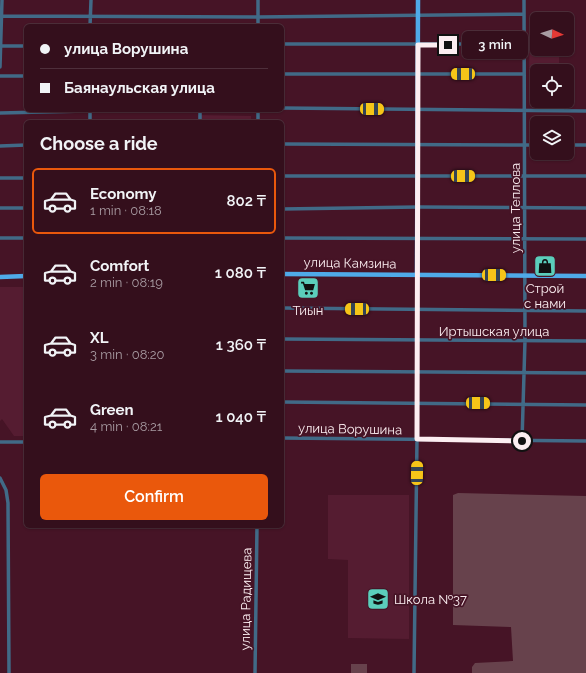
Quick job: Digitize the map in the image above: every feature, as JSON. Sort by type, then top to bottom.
[{"type":"main road","points":[[417,275],[418,0]]},
{"type":"main road","name":"улица Камзина","points":[[284,274],[586,276]]},
{"type":"main road","points":[[0,276],[24,276]]},
{"type":"street","points":[[0,67],[2,46],[2,0]]},
{"type":"street","points":[[90,24],[91,0]]},
{"type":"street","points":[[258,0],[258,24]]},
{"type":"street","name":"улица Теплова","points":[[522,441],[525,340],[524,0]]},
{"type":"street","points":[[2,16],[91,15],[258,17],[524,14]]},
{"type":"street","points":[[284,44],[524,44]]},
{"type":"street","points":[[2,46],[24,46]]},
{"type":"street","points":[[284,74],[524,74]]},
{"type":"street","points":[[0,76],[24,76]]},
{"type":"street","points":[[284,108],[586,111]]},
{"type":"street","points":[[0,113],[45,112]]},
{"type":"street","points":[[284,144],[530,145]]},
{"type":"street","points":[[0,146],[24,145]]},
{"type":"street","points":[[574,145],[586,145]]},
{"type":"street","points":[[284,176],[586,176]]},
{"type":"street","points":[[0,178],[24,178]]},
{"type":"street","points":[[284,209],[418,207],[586,208]]},
{"type":"street","points":[[0,208],[24,208]]},
{"type":"street","points":[[0,238],[24,238]]},
{"type":"street","points":[[284,238],[586,239]]},
{"type":"street","points":[[414,673],[417,439],[417,275]]},
{"type":"street","points":[[284,308],[586,311]]},
{"type":"street","name":"Иртышская улица","points":[[284,339],[586,341]]},
{"type":"street","points":[[284,371],[586,373]]},
{"type":"street","points":[[284,402],[586,405]]},
{"type":"street","name":"улица Ворушина","points":[[284,438],[586,441]]},
{"type":"street","points":[[0,442],[24,442]]},
{"type":"street","points":[[0,478],[6,490],[8,503],[9,673]]},
{"type":"street","name":"улица Радищева","points":[[255,673],[256,528]]},
{"type":"shaded area","points":[[530,28],[530,56],[559,56],[559,64],[530,64],[529,68]]},
{"type":"shaded area","points":[[198,115],[251,116],[251,120],[198,120]]},
{"type":"shaded area","points":[[0,287],[24,287],[24,436],[14,436],[2,419],[0,421]]},
{"type":"shaded area","points":[[458,493],[586,496],[586,673],[472,673],[472,667],[475,663],[513,661],[511,627],[453,625],[453,495]]},
{"type":"shaded area","name":"Школа №37","points":[[328,495],[409,495],[409,639],[348,638],[348,560],[328,559]]},
{"type":"shaded area","points":[[351,664],[367,664],[367,673],[351,673]]},
{"type":"place","name":"Строй с нами","points":[[545,266]]},
{"type":"place","name":"Тиын","points":[[308,288]]},
{"type":"place","name":"Школа №37","points":[[378,599]]},
{"type":"route","points":[[448,45],[418,45],[417,439],[522,441]]}]
